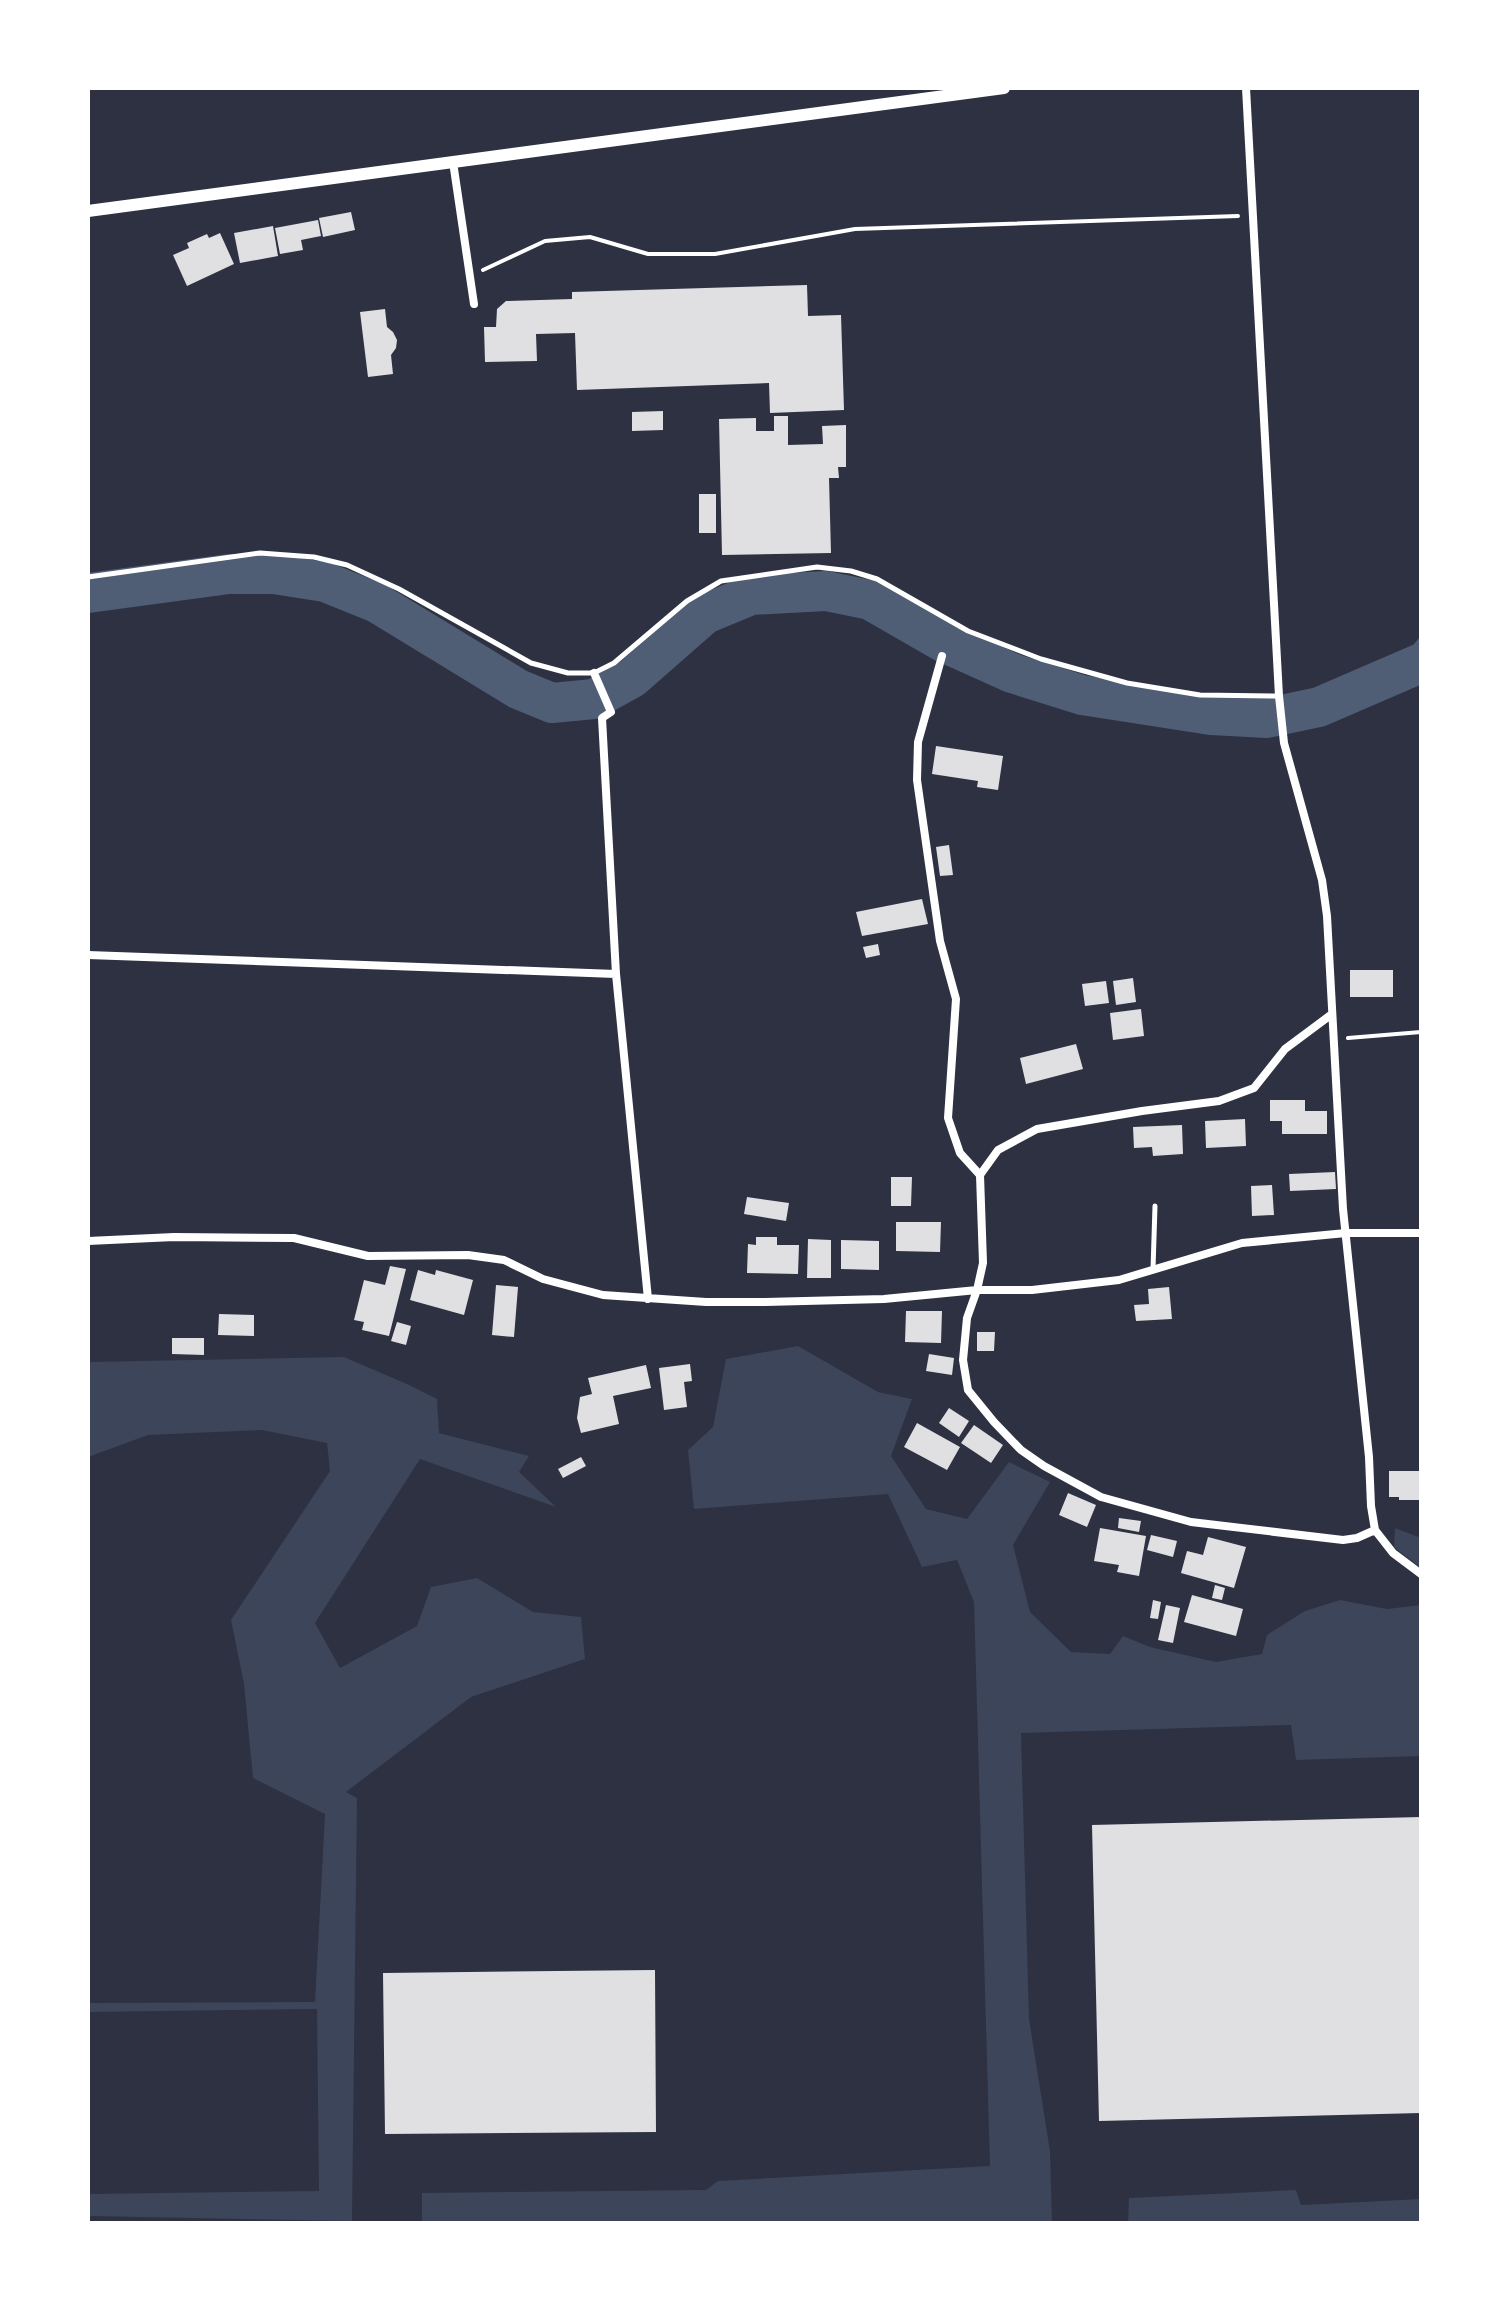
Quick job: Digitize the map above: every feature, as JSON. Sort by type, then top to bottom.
[{"type":"street","points":[[88,211],[1004,88]]},
{"type":"street","points":[[1246,88],[1279,696],[1284,743],[1322,880],[1327,916],[1343,1209],[1369,1457],[1371,1506],[1375,1530],[1393,1553],[1421,1574]]},
{"type":"street","points":[[453,162],[474,304]]},
{"type":"street","points":[[942,656],[918,742],[917,780],[940,941],[956,999],[948,1118],[960,1153],[980,1175]]},
{"type":"street","points":[[595,676],[611,712],[602,718],[616,974],[648,1299]]},
{"type":"street","points":[[88,955],[616,974]]},
{"type":"street","points":[[1332,1014],[1285,1049],[1254,1088],[1219,1101],[1037,1129],[998,1150],[980,1175],[983,1263],[967,1318],[963,1360],[968,1390],[1021,1450],[1101,1497],[1191,1522],[1343,1540],[1375,1530]]},
{"type":"street","points":[[88,1241],[174,1237],[294,1238],[368,1256],[468,1255],[504,1260],[543,1279],[603,1295],[706,1302],[765,1302],[884,1299],[977,1290],[1046,1288],[1119,1280],[1242,1243],[1346,1233],[1421,1233]]},
{"type":"lane","points":[[88,577],[260,553],[314,557],[347,565],[399,589],[531,663],[568,673],[595,676],[687,601],[721,581],[817,567],[851,571],[877,579],[968,631],[1041,659],[1112,679],[1200,695],[1279,696]]},
{"type":"lane","points":[[1153,1270],[1155,1206]]},
{"type":"path","points":[[470,276],[545,241],[560,239],[590,237],[648,254],[715,254],[855,229],[1253,216]]},
{"type":"path","points":[[1333,1039],[1421,1032]]},
{"type":"shaded area","points":[[798,1346],[878,1392],[912,1399],[891,1456],[926,1509],[967,1519],[1009,1462],[1050,1482],[1013,1545],[1030,1612],[1071,1652],[1110,1654],[1123,1636],[1150,1647],[1216,1662],[1262,1654],[1267,1635],[1305,1611],[1340,1600],[1387,1609],[1421,1605],[1421,1756],[1296,1760],[1291,1725],[1021,1733],[1029,2019],[1050,2151],[1052,2223],[422,2221],[422,2193],[706,2190],[718,2181],[990,2166],[974,1602],[957,1560],[922,1567],[888,1494],[694,1509],[688,1450],[713,1427],[726,1359]]},
{"type":"shaded area","points":[[344,1357],[437,1399],[439,1433],[529,1456],[519,1472],[556,1507],[420,1459],[315,1623],[340,1668],[417,1626],[431,1587],[477,1578],[533,1612],[581,1617],[585,1659],[471,1697],[346,1792],[357,1798],[352,2221],[88,2216],[88,2194],[319,2191],[317,2009],[88,2012],[88,2003],[315,2002],[325,1814],[253,1778],[244,1684],[231,1620],[330,1471],[327,1443],[262,1430],[148,1435],[88,1457],[88,1362]]},
{"type":"shaded area","points":[[1395,1528],[1421,1538],[1421,1568],[1394,1547]]},
{"type":"shaded area","points":[[1296,2190],[1301,2205],[1421,2199],[1421,2223],[1128,2223],[1129,2198]]},
{"type":"building","points":[[351,212],[355,230],[323,237],[319,218]]},
{"type":"building","points":[[318,220],[321,236],[301,240],[303,250],[280,254],[275,228]]},
{"type":"building","points":[[273,226],[278,256],[240,263],[234,233]]},
{"type":"building","points":[[220,233],[234,264],[187,286],[173,255],[189,248],[187,243],[207,234],[209,238]]},
{"type":"building","points":[[807,285],[808,316],[841,315],[844,410],[770,413],[769,383],[577,390],[575,333],[536,334],[537,361],[485,362],[484,327],[496,327],[497,309],[506,301],[572,299],[572,292]]},
{"type":"building","points":[[385,309],[387,327],[397,340],[391,355],[393,374],[368,377],[360,312]]},
{"type":"building","points":[[663,411],[663,430],[632,431],[632,412]]},
{"type":"building","points":[[774,416],[788,416],[788,445],[823,444],[822,426],[846,425],[846,467],[838,467],[839,478],[829,478],[831,553],[722,555],[719,419],[756,418],[756,431],[774,431]]},
{"type":"building","points":[[699,494],[716,494],[716,533],[699,533]]},
{"type":"building","points":[[936,746],[1003,756],[998,790],[977,787],[978,781],[932,774]]},
{"type":"building","points":[[949,845],[953,875],[940,876],[936,847]]},
{"type":"building","points":[[922,899],[928,924],[862,936],[856,912]]},
{"type":"building","points":[[878,944],[880,955],[866,958],[863,947]]},
{"type":"building","points":[[1350,970],[1393,970],[1393,997],[1350,997]]},
{"type":"building","points":[[1133,978],[1136,1002],[1116,1005],[1113,981]]},
{"type":"building","points":[[1106,981],[1109,1003],[1085,1006],[1082,984]]},
{"type":"building","points":[[1141,1009],[1144,1036],[1113,1040],[1110,1013]]},
{"type":"building","points":[[1076,1044],[1083,1069],[1026,1084],[1020,1058]]},
{"type":"building","points":[[1270,1100],[1305,1100],[1305,1111],[1327,1111],[1327,1134],[1282,1134],[1282,1121],[1270,1121]]},
{"type":"building","points":[[1245,1119],[1246,1146],[1206,1148],[1205,1121]]},
{"type":"building","points":[[1182,1125],[1183,1154],[1153,1156],[1152,1147],[1134,1148],[1133,1127]]},
{"type":"building","points":[[1335,1172],[1336,1189],[1290,1191],[1289,1174]]},
{"type":"building","points":[[891,1177],[912,1177],[911,1206],[891,1206]]},
{"type":"building","points":[[1272,1185],[1274,1215],[1252,1216],[1251,1186]]},
{"type":"building","points":[[747,1197],[789,1203],[786,1221],[744,1214]]},
{"type":"building","points":[[896,1222],[941,1222],[940,1252],[896,1251]]},
{"type":"building","points":[[756,1237],[777,1237],[777,1245],[799,1245],[798,1274],[747,1273],[748,1244],[756,1245]]},
{"type":"building","points":[[808,1239],[831,1240],[831,1278],[807,1278]]},
{"type":"building","points":[[841,1240],[879,1241],[879,1270],[841,1269]]},
{"type":"building","points":[[390,1266],[406,1269],[389,1336],[362,1330],[364,1322],[354,1320],[364,1280],[385,1285]]},
{"type":"building","points":[[418,1270],[435,1275],[436,1270],[473,1280],[464,1315],[410,1300]]},
{"type":"building","points":[[496,1285],[518,1287],[514,1337],[492,1335]]},
{"type":"building","points":[[1169,1287],[1172,1319],[1136,1321],[1134,1305],[1149,1304],[1148,1289]]},
{"type":"building","points":[[906,1311],[942,1311],[941,1343],[905,1342]]},
{"type":"building","points":[[219,1314],[254,1315],[254,1336],[218,1335]]},
{"type":"building","points":[[397,1322],[411,1326],[406,1345],[391,1341]]},
{"type":"building","points":[[977,1332],[995,1332],[994,1351],[977,1351]]},
{"type":"building","points":[[172,1338],[204,1338],[204,1355],[172,1354]]},
{"type":"building","points":[[929,1354],[954,1358],[952,1375],[926,1371]]},
{"type":"building","points":[[690,1364],[692,1381],[684,1382],[687,1407],[664,1410],[659,1368]]},
{"type":"building","points":[[646,1365],[651,1388],[613,1396],[619,1424],[581,1433],[577,1418],[580,1397],[592,1394],[588,1378]]},
{"type":"building","points":[[949,1408],[969,1421],[959,1437],[939,1423]]},
{"type":"building","points":[[917,1423],[960,1447],[947,1470],[904,1447]]},
{"type":"building","points":[[974,1425],[1003,1445],[991,1463],[961,1443]]},
{"type":"building","points":[[581,1457],[586,1466],[563,1478],[558,1469]]},
{"type":"building","points":[[1389,1471],[1421,1471],[1421,1500],[1389,1497]]},
{"type":"building","points":[[1068,1493],[1096,1505],[1087,1527],[1059,1515]]},
{"type":"building","points":[[1119,1518],[1141,1521],[1139,1532],[1118,1528]]},
{"type":"building","points":[[1100,1528],[1146,1536],[1139,1576],[1117,1572],[1119,1565],[1094,1561]]},
{"type":"building","points":[[1151,1535],[1177,1541],[1173,1557],[1147,1550]]},
{"type":"building","points":[[1208,1537],[1246,1547],[1234,1588],[1181,1573],[1187,1551],[1203,1555]]},
{"type":"building","points":[[1215,1585],[1225,1588],[1222,1600],[1212,1598]]},
{"type":"building","points":[[1192,1595],[1243,1609],[1236,1636],[1184,1622]]},
{"type":"building","points":[[1153,1600],[1161,1602],[1158,1619],[1150,1618]]},
{"type":"building","points":[[1166,1605],[1180,1608],[1173,1643],[1158,1640]]},
{"type":"building","points":[[1421,1817],[1421,2113],[1099,2121],[1092,1825]]},
{"type":"building","points":[[655,1970],[656,2132],[385,2134],[383,1973]]},
{"type":"waterway","points":[[88,593],[229,574],[274,574],[325,582],[377,603],[518,689],[552,703],[594,699],[632,678],[705,614],[751,595],[826,591],[870,600],[943,642],[1012,673],[1082,695],[1211,715],[1267,718],[1319,707],[1421,663]]},
{"type":"waterway","points":[[1414,666],[1414,650],[1421,641]]}]
